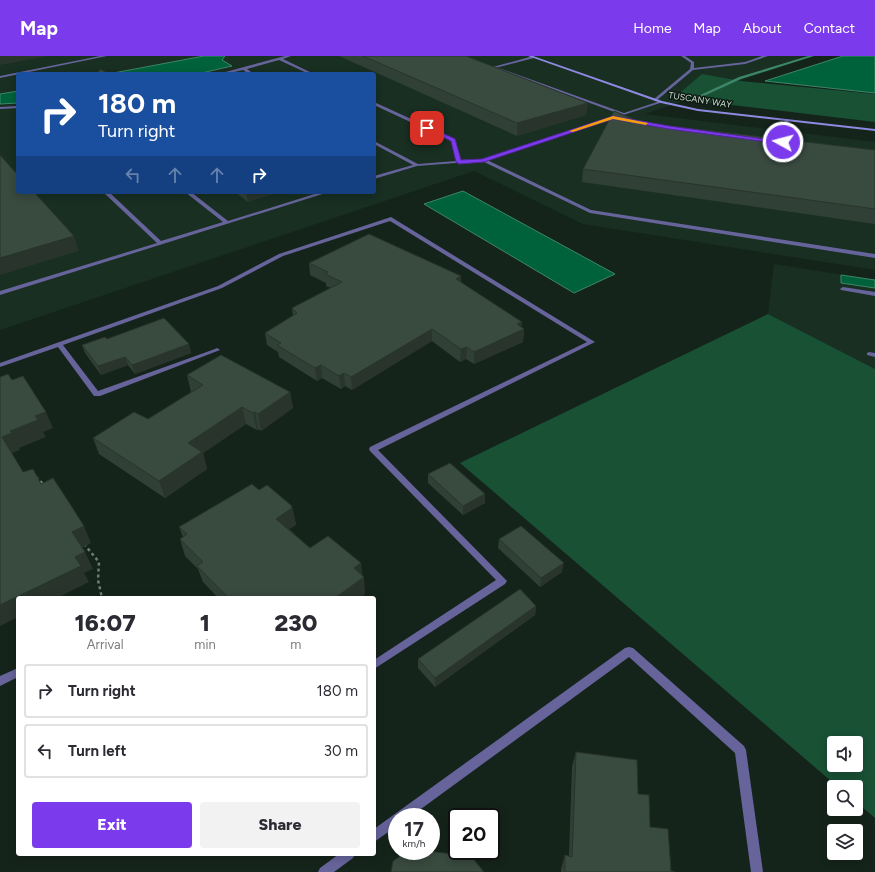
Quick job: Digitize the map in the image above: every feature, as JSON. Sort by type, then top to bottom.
[{"type":"street","points":[[25,72],[105,56]]},
{"type":"street","points":[[230,72],[289,56]]},
{"type":"street","points":[[683,56],[693,63],[692,69]]},
{"type":"street","points":[[655,100],[692,69],[745,63],[766,56]]},
{"type":"street","points":[[494,67],[532,57]]},
{"type":"street","name":"TUSCANY WAY","points":[[532,57],[661,102],[698,110],[875,130]]},
{"type":"street","points":[[280,59],[308,72]]},
{"type":"street","points":[[486,64],[624,114]]},
{"type":"street","points":[[244,69],[249,72]]},
{"type":"street","points":[[0,77],[16,74]]},
{"type":"street","points":[[376,177],[417,165],[482,160],[661,102]]},
{"type":"street","points":[[376,104],[453,140],[459,162]]},
{"type":"street","points":[[0,108],[16,107]]},
{"type":"street","points":[[613,118],[627,120]]},
{"type":"street","points":[[783,142],[787,120]]},
{"type":"street","points":[[776,141],[791,143]]},
{"type":"street","points":[[376,143],[417,165]]},
{"type":"street","points":[[482,160],[590,211],[875,256]]},
{"type":"street","points":[[108,194],[159,242]]},
{"type":"street","points":[[191,194],[226,222]]},
{"type":"street","points":[[0,293],[159,242],[319,194]]},
{"type":"street","points":[[0,365],[220,287],[281,255],[391,219],[592,342],[373,449],[502,581],[376,664]]},
{"type":"street","points":[[843,289],[875,294]]},
{"type":"street","points":[[60,345],[97,394],[218,350]]},
{"type":"street","points":[[412,808],[629,651],[740,750],[757,872]]},
{"type":"street","points":[[0,681],[16,673]]},
{"type":"street","points":[[376,835],[388,826]]},
{"type":"street","points":[[324,872],[345,856]]},
{"type":"path","points":[[31,477],[37,478],[48,489]]},
{"type":"path","points":[[80,538],[99,562],[98,580],[102,596]]},
{"type":"shaded area","points":[[0,56],[811,56],[645,114],[875,142],[875,270],[583,224],[474,171],[0,330]]},
{"type":"shaded area","points":[[204,56],[225,56],[222,60],[232,66],[206,72],[119,72]]},
{"type":"shaded area","points":[[843,56],[875,56],[875,93],[765,81]]},
{"type":"shaded area","points":[[702,74],[741,81],[875,94],[875,122],[675,97]]},
{"type":"shaded area","points":[[16,91],[16,103],[0,104],[0,94]]},
{"type":"shaded area","points":[[463,191],[615,274],[574,293],[424,204]]},
{"type":"shaded area","points":[[774,264],[875,280],[875,369],[768,314]]},
{"type":"shaded area","points":[[841,275],[875,280],[875,288],[841,283]]},
{"type":"shaded area","points":[[768,314],[875,369],[875,818],[863,808],[863,780],[830,780],[460,463]]},
{"type":"building","points":[[363,56],[466,56],[588,103],[517,123]]},
{"type":"building","points":[[100,69],[106,72],[98,72]]},
{"type":"building","points":[[614,111],[636,120],[636,122],[875,150],[875,209],[583,169]]},
{"type":"building","points":[[0,155],[16,173],[16,194],[36,194],[74,236],[0,258]]},
{"type":"building","points":[[369,234],[461,276],[456,279],[522,322],[517,324],[524,329],[474,352],[467,347],[461,349],[432,329],[351,377],[344,373],[339,376],[321,365],[315,368],[277,345],[281,343],[265,333],[297,313],[292,308],[342,282],[325,274],[328,272],[309,263]]},
{"type":"building","points":[[164,318],[189,344],[132,365],[125,357],[98,366],[82,345],[105,337],[107,339]]},
{"type":"building","points":[[221,355],[290,392],[258,414],[242,407],[188,443],[202,452],[159,481],[93,438],[134,412],[148,419],[203,385],[187,375]]},
{"type":"building","points":[[8,374],[12,380],[23,376],[46,412],[35,416],[38,420],[10,431],[12,433],[2,437],[23,472],[33,469],[41,484],[53,478],[84,526],[72,532],[85,552],[75,557],[81,566],[0,605],[0,377]]},
{"type":"building","points":[[450,463],[485,494],[463,506],[428,474]]},
{"type":"building","points":[[252,484],[259,490],[267,485],[292,506],[292,508],[276,519],[310,548],[328,536],[361,563],[354,568],[364,577],[338,596],[227,596],[197,566],[203,562],[180,539],[187,534],[179,527]]},
{"type":"building","points":[[521,526],[564,563],[541,578],[499,539]]},
{"type":"building","points":[[520,589],[536,606],[435,678],[418,659]]},
{"type":"building","points":[[576,752],[637,760],[638,794],[649,795],[650,827],[668,829],[671,871],[675,872],[565,872],[565,855],[572,857]]},
{"type":"building","points":[[440,852],[448,853],[448,860],[474,860],[484,872],[391,872],[393,861],[440,860]]},
{"type":"waterway","points":[[696,98],[740,78],[812,56]]},
{"type":"slow traffic","points":[[571,131],[613,118],[646,123]]},
{"type":"route","points":[[427,128],[453,140],[459,162],[482,160],[613,118],[669,128],[783,142]]}]
